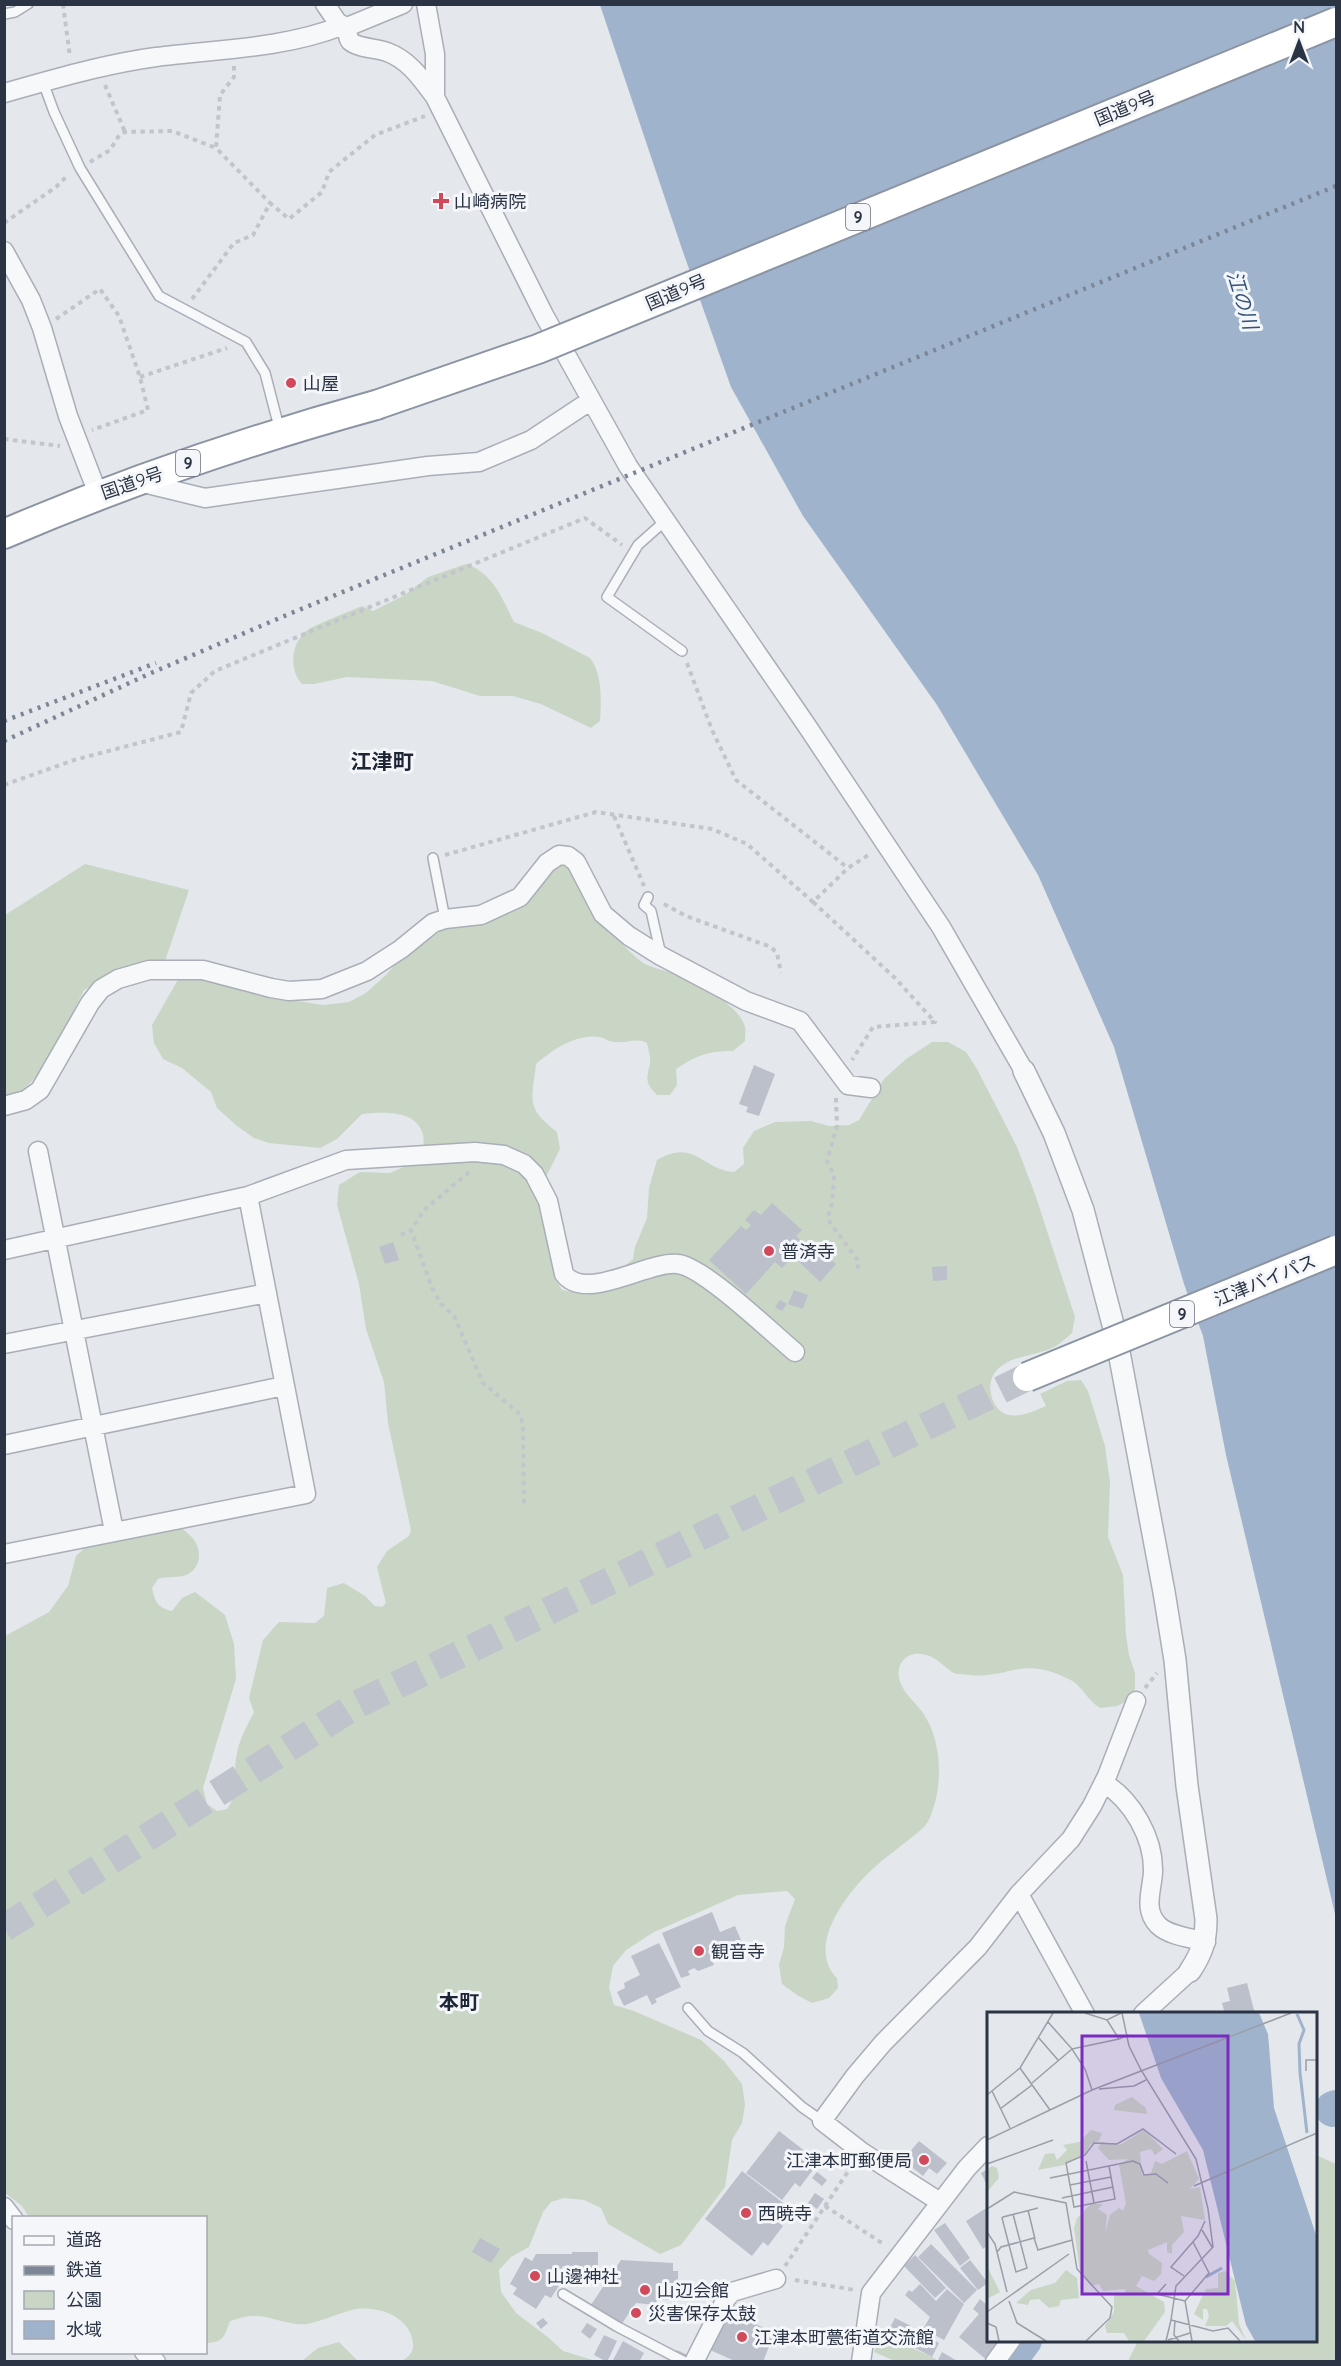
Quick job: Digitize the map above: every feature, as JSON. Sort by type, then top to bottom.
[{"type":"highway","name":"国道9号","points":[[4,534],[98,494],[280,432],[376,405],[538,349],[1336,22]]},
{"type":"highway","name":"江津バイパス","points":[[1027,1377],[1336,1249]]},
{"type":"street","points":[[325,4],[344,26],[352,43],[386,51],[407,63],[416,71],[438,103],[544,315],[628,466],[941,927],[1024,1071],[1054,1133],[1125,1333],[1175,1660],[1188,1786],[1206,1919],[1206,1942],[1200,1956],[1190,1971],[1144,2012]]},
{"type":"street","points":[[4,93],[98,68],[157,57],[234,51],[316,33],[344,26],[403,4]]},
{"type":"street","points":[[426,4],[435,54],[438,103]]},
{"type":"street","points":[[4,251],[31,300],[42,328],[68,416],[98,494]]},
{"type":"street","points":[[136,481],[205,498],[429,466],[479,462],[531,440],[590,401]]},
{"type":"street","points":[[4,1106],[26,1100],[40,1090],[90,1003],[101,989],[118,979],[149,970],[203,970],[289,991],[322,989],[367,971],[433,923],[445,919],[481,915],[513,900],[529,888],[547,863],[555,856],[563,855],[576,862],[603,914],[629,936],[661,956],[746,1000],[800,1021],[845,1080],[871,1088]]},
{"type":"street","points":[[38,1151],[114,1531]]},
{"type":"street","points":[[4,1250],[248,1196],[346,1160],[475,1152],[504,1155],[518,1161],[534,1174],[545,1192],[564,1274],[570,1281],[603,1282],[669,1264],[681,1265],[702,1274],[795,1352]]},
{"type":"street","points":[[4,1554],[306,1494],[248,1196]]},
{"type":"street","points":[[1125,1333],[1336,1249]]},
{"type":"street","points":[[4,1344],[267,1293]]},
{"type":"street","points":[[4,1445],[284,1386]]},
{"type":"street","points":[[940,2202],[862,2152],[822,2121],[882,2043],[978,1947],[1019,1893],[1071,1839],[1104,1783],[1136,1701]]},
{"type":"street","points":[[1104,1783],[1117,1791],[1144,1832],[1152,1863],[1149,1900],[1153,1917],[1160,1926],[1168,1931],[1206,1942]]},
{"type":"street","points":[[1019,1893],[1084,2012]]},
{"type":"street","points":[[861,2361],[871,2293],[967,2168],[987,2147]]},
{"type":"street","points":[[694,2361],[732,2292],[776,2279]]},
{"type":"street","points":[[995,2361],[1009,2342]]},
{"type":"lane","points":[[4,14],[15,12],[28,4]]},
{"type":"lane","points":[[43,82],[80,168],[159,296],[246,342],[265,374],[280,432]]},
{"type":"lane","points":[[665,521],[638,545],[607,597],[682,651]]},
{"type":"lane","points":[[433,858],[445,919]]},
{"type":"lane","points":[[648,897],[644,905],[651,911],[661,956]]},
{"type":"lane","points":[[688,2008],[708,2031],[743,2053],[802,2107],[822,2121]]},
{"type":"lane","points":[[563,2294],[618,2327],[685,2361]]},
{"type":"path","points":[[63,4],[73,73]]},
{"type":"path","points":[[216,148],[220,94],[234,77],[234,51]]},
{"type":"path","points":[[98,68],[125,132]]},
{"type":"path","points":[[4,224],[56,187],[62,179],[110,150],[120,134],[172,131],[216,148],[289,219],[322,192],[329,172],[375,135],[438,103]]},
{"type":"path","points":[[184,309],[234,243],[254,235],[270,203]]},
{"type":"path","points":[[4,439],[79,441],[148,410],[140,378],[118,316],[100,289],[42,328]]},
{"type":"path","points":[[140,378],[246,342]]},
{"type":"path","points":[[4,785],[74,760],[181,732],[191,693],[215,670],[585,518],[633,553]]},
{"type":"path","points":[[682,651],[712,730],[736,780],[848,868]]},
{"type":"path","points":[[433,858],[596,812],[712,829],[747,844],[895,978],[935,1022],[873,1027],[835,1099],[837,1126],[827,1161],[834,1175],[829,1221],[859,1262],[857,1272]]},
{"type":"path","points":[[614,815],[648,897],[686,916],[771,947],[777,953],[781,973]]},
{"type":"path","points":[[813,902],[848,868],[886,844]]},
{"type":"path","points":[[400,1236],[411,1230],[423,1210],[482,1161],[485,1154]]},
{"type":"path","points":[[411,1230],[432,1288],[441,1304],[454,1316],[483,1383],[520,1414],[523,1425],[524,1506]]},
{"type":"path","points":[[862,2152],[776,2279],[833,2285],[871,2293]]},
{"type":"path","points":[[825,2206],[899,2254]]},
{"type":"green space","points":[[466,564],[483,573],[496,587],[514,622],[542,633],[590,658],[599,680],[600,721],[591,728],[541,704],[513,696],[480,696],[432,681],[347,677],[314,684],[302,684],[295,672],[294,650],[300,637],[309,629],[362,606],[373,611],[405,595],[428,577]]},
{"type":"green space","points":[[565,858],[616,937],[638,959],[654,968],[691,981],[714,994],[734,1010],[745,1027],[745,1041],[733,1051],[703,1055],[676,1069],[677,1085],[670,1095],[657,1095],[648,1083],[650,1058],[647,1043],[643,1041],[618,1042],[600,1037],[583,1037],[566,1043],[536,1064],[533,1103],[540,1116],[557,1132],[560,1149],[539,1191],[541,1215],[552,1255],[555,1279],[562,1290],[588,1295],[633,1259],[635,1247],[647,1218],[649,1188],[657,1160],[681,1152],[698,1157],[723,1170],[734,1172],[744,1164],[743,1148],[754,1131],[775,1122],[811,1121],[829,1126],[849,1125],[859,1120],[884,1079],[906,1059],[932,1042],[948,1042],[966,1052],[1017,1147],[1035,1194],[1075,1317],[1072,1333],[1058,1344],[1047,1350],[1009,1361],[997,1370],[991,1382],[991,1396],[1003,1412],[1018,1415],[1046,1406],[1040,1394],[1067,1381],[1081,1380],[1088,1391],[1105,1446],[1110,1483],[1108,1537],[1123,1575],[1126,1635],[1135,1673],[1135,1689],[1129,1700],[1117,1706],[1100,1708],[1074,1682],[1048,1671],[1025,1668],[994,1674],[958,1674],[930,1656],[915,1654],[909,1656],[900,1667],[899,1678],[906,1692],[923,1713],[934,1735],[939,1760],[936,1798],[931,1816],[925,1826],[866,1876],[834,1918],[828,1934],[826,1950],[828,1965],[837,1978],[838,1988],[829,1998],[812,2003],[782,1984],[779,1965],[784,1947],[785,1926],[795,1899],[787,1891],[738,1895],[654,1932],[626,1950],[613,1966],[609,1988],[614,2005],[634,2011],[701,2040],[724,2061],[742,2084],[745,2105],[742,2123],[732,2140],[725,2187],[681,2245],[660,2254],[608,2224],[601,2208],[584,2200],[564,2198],[551,2202],[543,2212],[529,2247],[511,2257],[499,2270],[501,2292],[516,2313],[563,2351],[596,2361],[402,2361],[413,2349],[411,2334],[400,2320],[375,2309],[350,2310],[307,2324],[259,2316],[244,2317],[230,2321],[225,2335],[220,2340],[207,2343],[207,2216],[28,2216],[22,2206],[5,2193],[5,1636],[49,1612],[68,1586],[76,1556],[90,1543],[151,1529],[183,1529],[194,1539],[198,1548],[199,1557],[194,1570],[186,1575],[158,1579],[152,1588],[158,1604],[172,1611],[182,1598],[195,1592],[225,1615],[234,1644],[236,1679],[203,1788],[207,1804],[217,1811],[227,1809],[235,1789],[238,1748],[254,1712],[249,1698],[263,1640],[279,1622],[315,1623],[324,1616],[327,1588],[344,1583],[365,1596],[375,1606],[382,1607],[386,1603],[377,1567],[387,1551],[409,1536],[411,1530],[388,1423],[384,1382],[366,1329],[359,1284],[337,1205],[339,1185],[360,1172],[390,1173],[421,1159],[423,1135],[414,1120],[406,1116],[379,1113],[362,1114],[337,1139],[320,1148],[269,1143],[254,1138],[217,1108],[211,1092],[182,1068],[163,1059],[154,1043],[152,1025],[179,978],[207,980],[247,993],[323,1005],[349,1002],[366,993],[387,974],[408,949],[424,944],[450,923],[478,924]]},
{"type":"green space","points":[[85,864],[189,890],[164,964],[116,973],[84,990],[46,1067],[21,1092],[5,1095],[5,915]]},
{"type":"green space","points":[[1317,2155],[1336,2164],[1336,2361],[1128,2361],[1138,2342],[1317,2342]]},
{"type":"green space","points":[[882,2334],[936,2359],[935,2361],[895,2361],[874,2352]]},
{"type":"green space","points":[[339,2342],[358,2361],[302,2361],[318,2348]]},
{"type":"water","name":"江の川","points":[[600,5],[1336,5],[1336,1918],[1226,1455],[1203,1336],[1184,1284],[1114,1047],[1038,875],[937,705],[803,516],[731,387]]},
{"type":"building","points":[[754,1065],[775,1074],[759,1116],[746,1112],[748,1107],[739,1104]]},
{"type":"building","name":"普済寺","points":[[772,1203],[802,1230],[796,1236],[806,1245],[810,1241],[836,1264],[820,1282],[793,1256],[782,1268],[775,1262],[746,1294],[709,1260],[741,1226],[746,1230],[751,1225],[745,1220],[754,1210],[761,1215]]},
{"type":"building","points":[[393,1242],[399,1260],[385,1264],[379,1247]]},
{"type":"building","points":[[947,1266],[947,1280],[933,1281],[932,1267]]},
{"type":"building","points":[[794,1290],[808,1295],[803,1309],[788,1304]]},
{"type":"building","points":[[780,1300],[787,1304],[782,1311],[775,1307]]},
{"type":"building","name":"観音寺","points":[[712,1912],[720,1932],[735,1926],[743,1945],[711,1958],[714,1965],[698,1971],[694,1968],[688,1971],[690,1975],[681,1978],[662,1933]]},
{"type":"building","points":[[659,1943],[681,1987],[655,1999],[657,2002],[652,2005],[647,1995],[624,2006],[617,1992],[625,1988],[624,1983],[640,1975],[631,1956]]},
{"type":"building","points":[[1247,1983],[1254,2012],[1224,2012],[1222,2003],[1230,2001],[1227,1988]]},
{"type":"building","points":[[779,2131],[819,2162],[800,2187],[795,2183],[782,2200],[746,2173]]},
{"type":"building","points":[[919,2141],[947,2163],[937,2174],[929,2168],[923,2176],[903,2160]]},
{"type":"building","points":[[987,2170],[987,2185],[981,2173]]},
{"type":"building","name":"西暁寺","points":[[742,2171],[787,2206],[776,2220],[783,2226],[768,2246],[763,2242],[752,2256],[705,2219]]},
{"type":"building","points":[[817,2172],[827,2180],[822,2186],[812,2178]]},
{"type":"building","points":[[815,2193],[824,2199],[817,2209],[808,2203]]},
{"type":"building","points":[[987,2208],[987,2246],[983,2249],[966,2221]]},
{"type":"building","points":[[945,2223],[970,2258],[960,2266],[934,2230]]},
{"type":"building","points":[[480,2238],[500,2249],[491,2263],[472,2252]]},
{"type":"building","points":[[931,2244],[977,2290],[964,2303],[918,2257]]},
{"type":"building","name":"山邊神社","points":[[572,2252],[598,2252],[598,2266],[593,2266],[594,2272],[575,2272],[575,2266],[563,2266],[554,2281],[560,2284],[551,2298],[545,2295],[536,2309],[513,2294],[517,2288],[510,2284],[525,2257],[532,2261],[536,2254],[572,2254]]},
{"type":"building","points":[[915,2255],[946,2288],[935,2298],[904,2266]]},
{"type":"building","name":"山辺会館","points":[[621,2260],[673,2263],[673,2271],[678,2271],[678,2281],[690,2282],[689,2298],[668,2297],[668,2300],[657,2300],[656,2305],[636,2303],[621,2325],[591,2305]]},
{"type":"building","points":[[970,2260],[987,2284],[978,2290],[960,2268]]},
{"type":"building","points":[[920,2284],[936,2301],[947,2289],[964,2304],[944,2340],[923,2329],[930,2317],[905,2295]]},
{"type":"building","points":[[980,2299],[987,2305],[987,2342],[1003,2342],[988,2361],[959,2337],[979,2314],[973,2309]]},
{"type":"building","name":"江津本町甍街道交流館","points":[[724,2315],[747,2325],[748,2321],[767,2329],[764,2335],[772,2339],[763,2362],[737,2362],[710,2350]]},
{"type":"building","points":[[543,2318],[548,2323],[541,2329],[536,2323]]},
{"type":"building","points":[[895,2318],[911,2326],[909,2330],[939,2343],[932,2357],[887,2333]]},
{"type":"building","points":[[587,2323],[597,2329],[590,2339],[581,2332]]},
{"type":"building","points":[[604,2335],[617,2341],[607,2362],[594,2355]]},
{"type":"building","points":[[623,2341],[644,2353],[639,2362],[612,2362]]},
{"type":"building","points":[[677,2350],[690,2356],[686,2362],[671,2362]]},
{"type":"building","points":[[942,2352],[959,2362],[937,2362]]},
{"type":"waterway","points":[[1008,2362],[1023,2342]]},
{"type":"tunnel","points":[[4,1928],[356,1705],[1027,1377]]},
{"type":"railway","points":[[4,741],[151,673],[289,614],[1336,186]]},
{"type":"railway","points":[[4,721],[156,663]]},
{"type":"place","name":"山崎病院","points":[[441,201]]},
{"type":"place","name":"山屋","points":[[291,383]]},
{"type":"place","name":"普済寺","points":[[769,1251]]},
{"type":"place","name":"観音寺","points":[[699,1951]]},
{"type":"place","name":"江津本町郵便局","points":[[924,2160]]},
{"type":"place","name":"西暁寺","points":[[746,2213]]},
{"type":"place","name":"山邊神社","points":[[535,2276]]},
{"type":"place","name":"山辺会館","points":[[645,2290]]},
{"type":"place","name":"災害保存太鼓","points":[[636,2313]]},
{"type":"place","name":"江津本町甍街道交流館","points":[[742,2337]]},
{"type":"district","name":"江津町","points":[[382,761]]},
{"type":"district","name":"本町","points":[[459,2001]]}]
